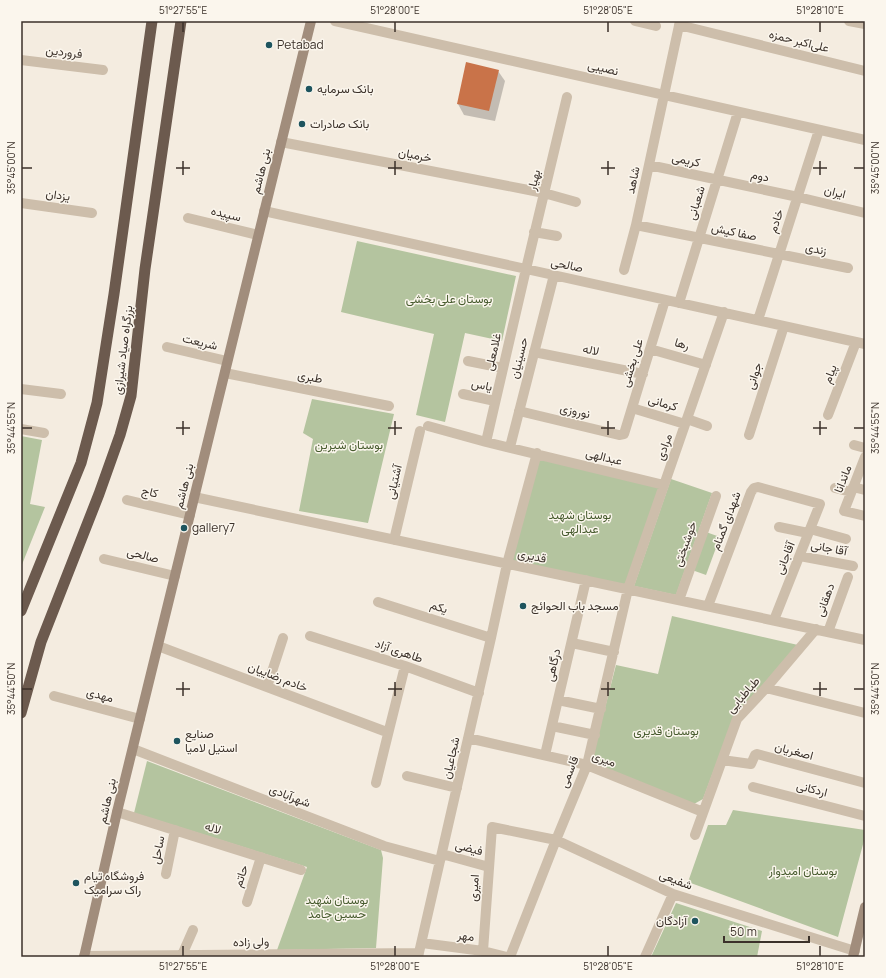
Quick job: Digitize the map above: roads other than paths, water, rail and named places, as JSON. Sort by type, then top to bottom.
[{"type":"highway","name":"بزرگراه صیاد شیرازی","points":[[21,611],[81,463],[96,403],[114,294],[152,21]]},
{"type":"highway","name":"بزرگراه صیاد شیرازی","points":[[21,713],[41,642],[99,494],[120,435],[131,396],[145,269],[181,21]]},
{"type":"main road","name":"بنی هاشم","points":[[84,957],[140,719],[311,21]]},
{"type":"main road","points":[[854,954],[865,907]]},
{"type":"street","name":"نصیبی","points":[[335,21],[865,140]]},
{"type":"street","points":[[635,21],[656,26]]},
{"type":"street","points":[[849,21],[865,24]]},
{"type":"street","name":"شاهد","points":[[624,270],[636,225],[680,23]]},
{"type":"street","name":"علی‌اکبر حمزه","points":[[680,23],[865,71]]},
{"type":"street","name":"فروردین","points":[[21,60],[103,70]]},
{"type":"street","name":"بهیار","points":[[526,269],[567,97]]},
{"type":"street","name":"شعبانی","points":[[679,302],[738,112]]},
{"type":"street","name":"خادم","points":[[758,320],[819,130]]},
{"type":"street","name":"خرمیان","points":[[281,142],[544,193],[576,202]]},
{"type":"street","name":"کریمی","points":[[649,165],[717,180]]},
{"type":"street","name":"دوم","points":[[717,180],[798,196]]},
{"type":"street","name":"ایران","points":[[798,196],[865,213]]},
{"type":"street","name":"یزدان","points":[[21,203],[92,213]]},
{"type":"street","name":"صالحی","points":[[264,211],[860,343]]},
{"type":"street","name":"سپیده","points":[[188,218],[258,235]]},
{"type":"street","name":"صفا کیش","points":[[636,225],[779,255]]},
{"type":"street","points":[[534,232],[557,236]]},
{"type":"street","name":"زندی","points":[[779,255],[848,268]]},
{"type":"street","name":"غلامعلی","points":[[486,442],[526,269]]},
{"type":"street","name":"حسینیان","points":[[510,447],[554,275]]},
{"type":"street","name":"علی بخشی","points":[[624,434],[665,300]]},
{"type":"street","name":"مرادی","points":[[628,589],[724,312]]},
{"type":"street","name":"جوانی","points":[[749,435],[784,326]]},
{"type":"street","name":"پیام","points":[[828,415],[860,343]]},
{"type":"street","name":"شریعت","points":[[167,347],[228,362]]},
{"type":"street","name":"رها","points":[[650,348],[706,365]]},
{"type":"street","name":"لاله","points":[[534,352],[642,374]]},
{"type":"street","points":[[468,360],[503,368]]},
{"type":"street","name":"طبری","points":[[224,373],[389,406]]},
{"type":"street","points":[[21,388],[61,394]]},
{"type":"street","name":"یاس","points":[[463,394],[495,401]]},
{"type":"street","name":"کرمانی","points":[[632,408],[707,426]]},
{"type":"street","name":"نوروزی","points":[[519,411],[619,435],[624,434]]},
{"type":"street","points":[[21,429],[44,433]]},
{"type":"street","name":"عبدالهی","points":[[424,429],[537,453],[664,485]]},
{"type":"street","name":"آشتیانی","points":[[394,540],[424,429]]},
{"type":"street","points":[[854,445],[865,448]]},
{"type":"street","points":[[507,564],[537,453]]},
{"type":"street","name":"ماندانا","points":[[865,456],[844,511],[865,516]]},
{"type":"street","name":"شهدای گمنام","points":[[708,606],[751,492],[754,488],[758,487],[820,504]]},
{"type":"street","points":[[835,488],[865,490]]},
{"type":"street","name":"خوشبختی","points":[[679,600],[716,496]]},
{"type":"street","name":"قدیری","points":[[194,497],[865,640]]},
{"type":"street","name":"کاج","points":[[127,500],[190,515]]},
{"type":"street","name":"آقاجانی","points":[[774,620],[820,504]]},
{"type":"street","points":[[779,527],[809,531],[846,539]]},
{"type":"street","name":"آقا جانی","points":[[800,556],[852,566]]},
{"type":"street","name":"صالحی","points":[[104,559],[175,576]]},
{"type":"street","name":"شجاعیان","points":[[419,955],[507,564]]},
{"type":"street","name":"دهقانی","points":[[828,632],[848,577]]},
{"type":"street","name":"درگاهی","points":[[545,756],[586,580]]},
{"type":"street","name":"قاسمی","points":[[510,957],[587,765],[628,589]]},
{"type":"street","name":"یکم","points":[[378,602],[491,638]]},
{"type":"street","name":"طباطبایی","points":[[694,835],[737,719],[766,688],[816,629]]},
{"type":"street","name":"طاهری آزاد","points":[[310,636],[405,666],[479,693]]},
{"type":"street","points":[[267,687],[282,638]]},
{"type":"street","points":[[572,643],[614,652]]},
{"type":"street","name":"خادم رضاییان","points":[[158,646],[384,731],[389,730]]},
{"type":"street","points":[[376,783],[405,666]]},
{"type":"street","points":[[766,688],[865,713]]},
{"type":"street","name":"مهدی","points":[[54,696],[140,719]]},
{"type":"street","points":[[558,700],[601,709]]},
{"type":"street","points":[[552,726],[595,735]]},
{"type":"street","name":"میری","points":[[468,738],[587,765],[703,812]]},
{"type":"street","name":"شهرآبادی","points":[[133,749],[384,846],[441,858]]},
{"type":"street","name":"اصغریان","points":[[722,760],[751,764],[755,755],[757,754],[865,783]]},
{"type":"street","points":[[407,776],[457,788]]},
{"type":"street","name":"اردکانی","points":[[753,787],[865,816]]},
{"type":"street","name":"لاله","points":[[118,812],[301,870]]},
{"type":"street","name":"شفیعی","points":[[492,827],[556,840],[673,894],[854,954]]},
{"type":"street","name":"امیری","points":[[483,951],[492,827]]},
{"type":"street","name":"ساحل","points":[[166,874],[175,830]]},
{"type":"street","name":"حاتم","points":[[247,902],[261,857]]},
{"type":"street","name":"فیضی","points":[[441,858],[489,866]]},
{"type":"street","points":[[645,957],[673,894]]},
{"type":"street","points":[[182,956],[193,930]]},
{"type":"street","name":"مهر","points":[[422,942],[483,951],[507,957]]},
{"type":"street","name":"ولی زاده","points":[[84,957],[419,955]]},
{"type":"place","name":"Petabad","points":[[269,45]]},
{"type":"place","name":"بانک سرمایه","points":[[309,89]]},
{"type":"place","name":"بانک صادرات","points":[[302,124]]},
{"type":"place","name":"gallery7","points":[[184,528]]},
{"type":"place","name":"مسجد باب الحوائج","points":[[523,606]]},
{"type":"place","name":"صنایع استیل لامیا","points":[[177,741]]},
{"type":"place","name":"فروشگاه تیام راک سرامیک","points":[[76,883]]},
{"type":"place","name":"آزادگان","points":[[695,921]]},
{"type":"park label","name":"بوستان علی بخشی","points":[[449,299]]},
{"type":"park label","name":"بوستان شیرین","points":[[349,445]]},
{"type":"park label","name":"بوستان شهید عبدالهی","points":[[580,522]]},
{"type":"park label","name":"بوستان قدیری","points":[[666,731]]},
{"type":"park label","name":"بوستان امیدوار","points":[[803,871]]},
{"type":"park label","name":"بوستان شهید حسین جامد","points":[[337,907]]}]
